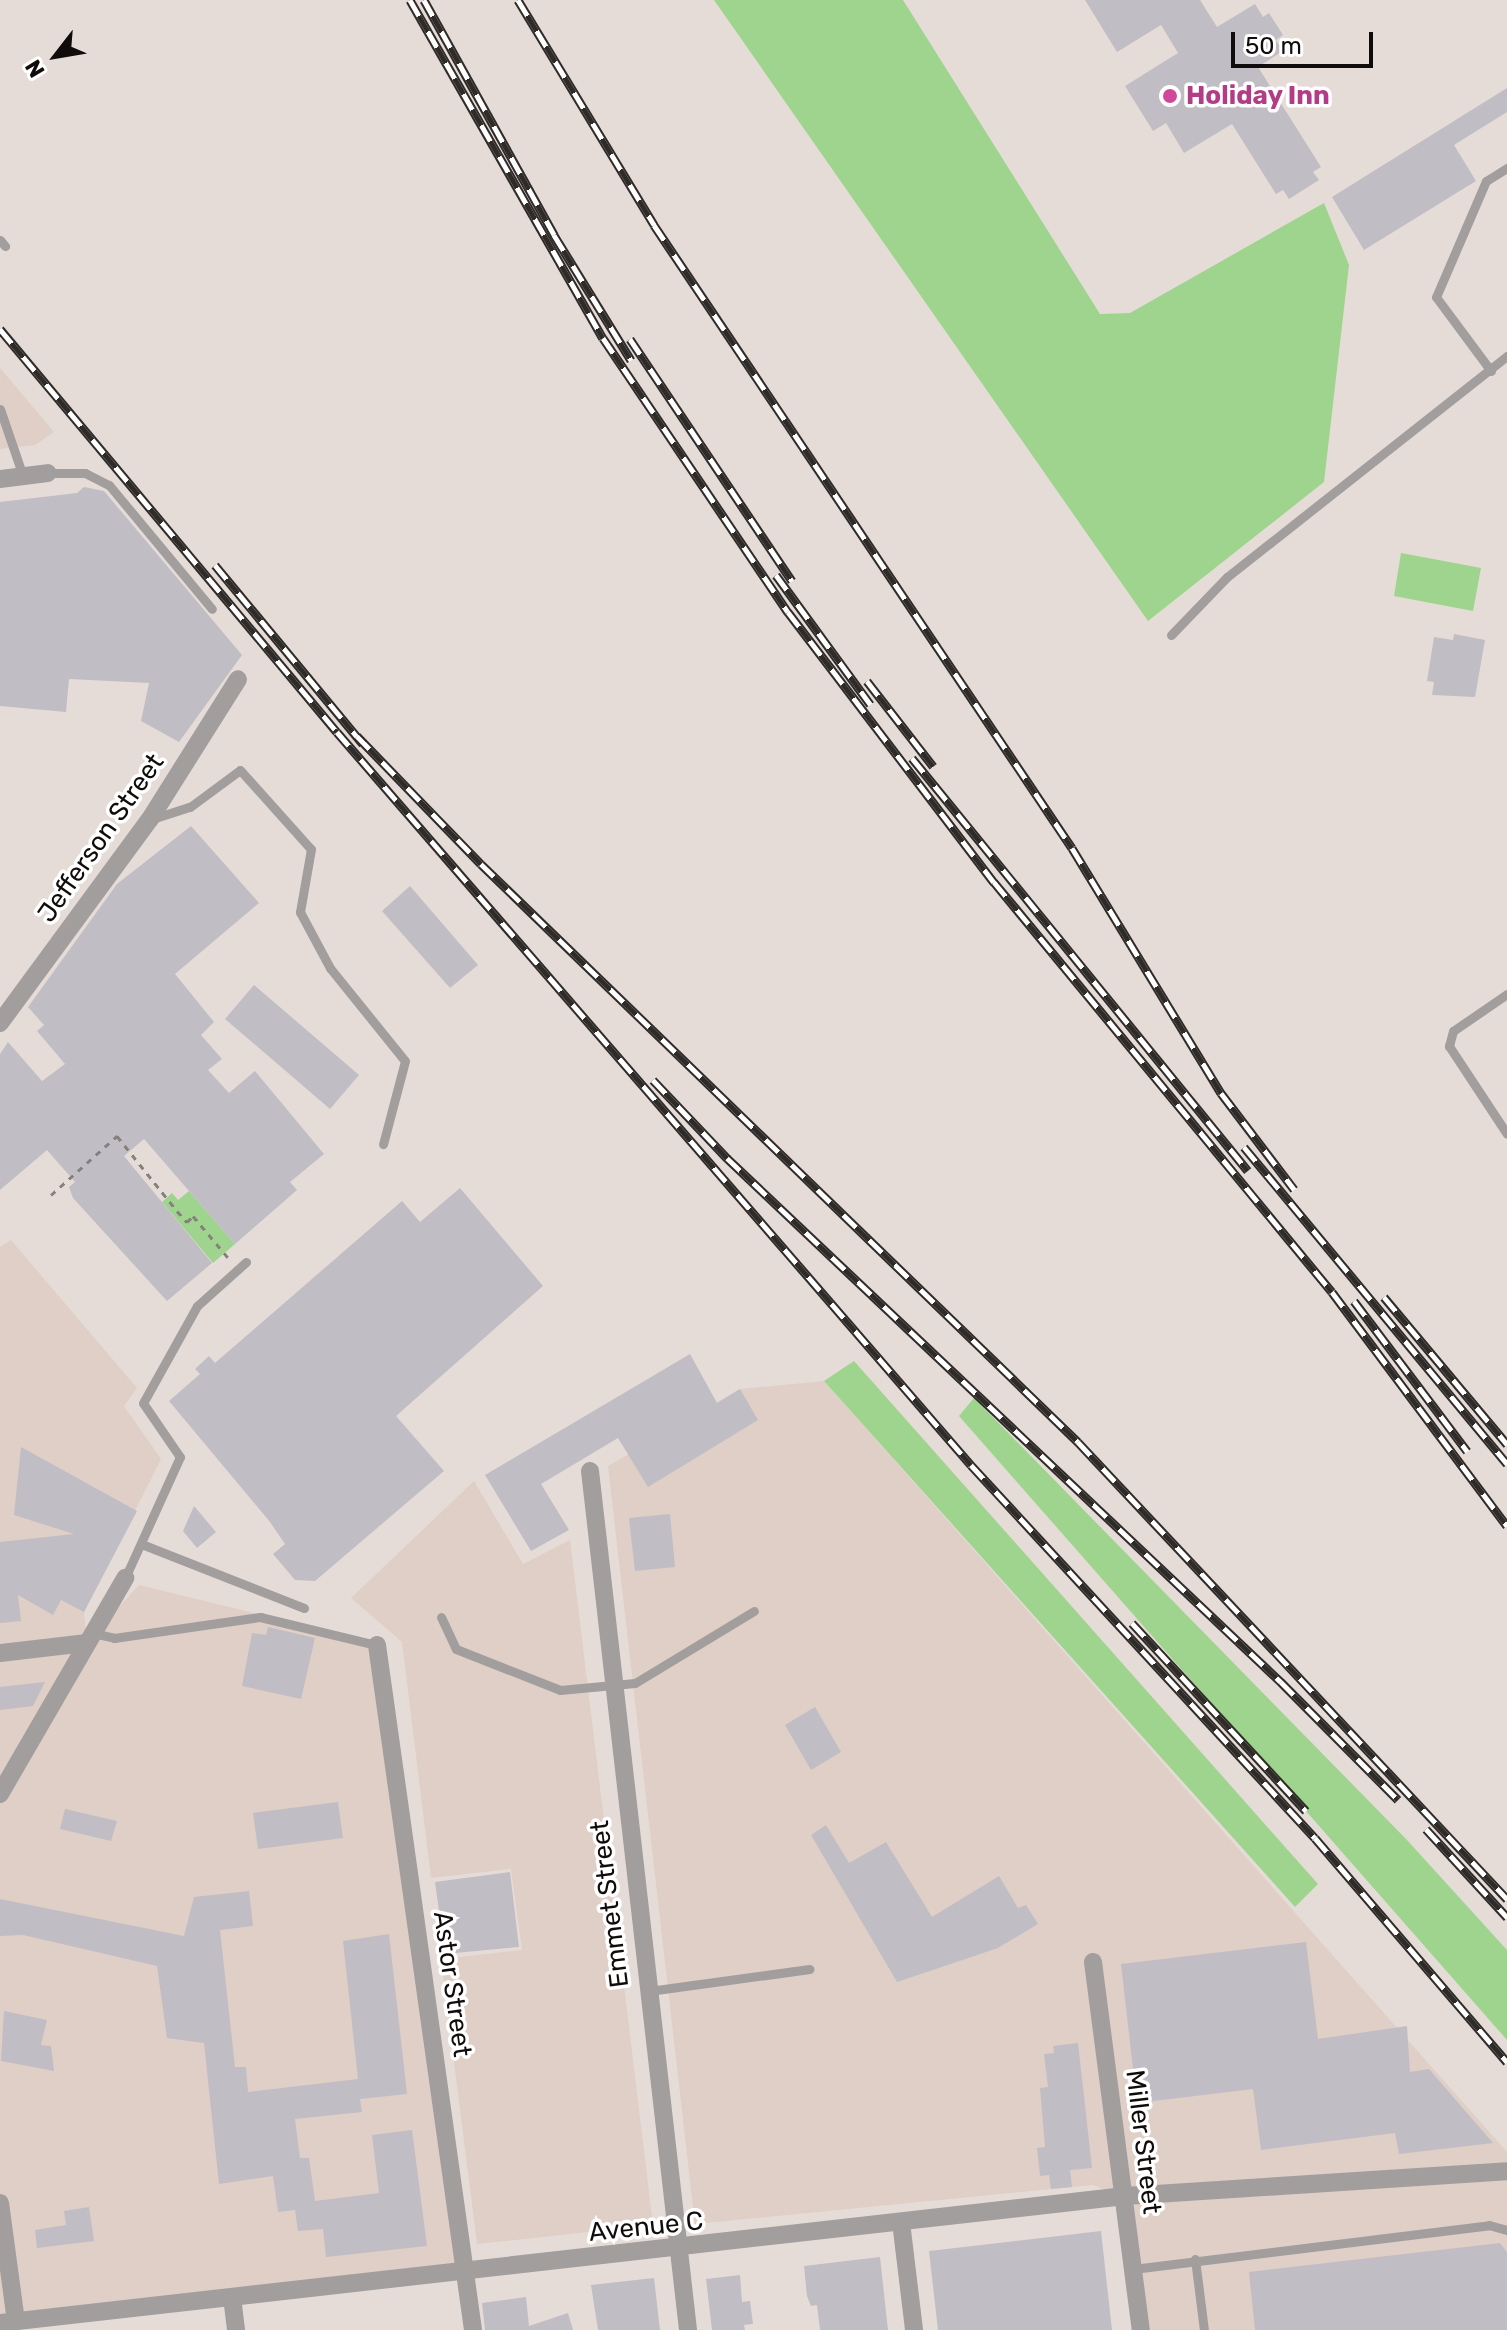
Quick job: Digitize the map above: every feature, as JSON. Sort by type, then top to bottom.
[{"type":"street","points":[[0,479],[48,473]]},
{"type":"street","name":"Jefferson Street","points":[[0,1023],[150,819],[238,679]]},
{"type":"street","name":"Emmet Street","points":[[590,1471],[611,1688],[688,2330]]},
{"type":"street","points":[[0,1794],[125,1578]]},
{"type":"street","points":[[0,1653],[90,1638]]},
{"type":"street","name":"Astor Street","points":[[377,1645],[473,2330]]},
{"type":"street","name":"Miller Street","points":[[1093,1962],[1141,2330]]},
{"type":"street","name":"Avenue C","points":[[8,2322],[467,2270],[678,2250],[1125,2196],[1507,2171]]},
{"type":"street","points":[[0,2203],[8,2322]]},
{"type":"street","points":[[901,2222],[914,2330]]},
{"type":"street","points":[[232,2297],[236,2330]]},
{"type":"lane","points":[[1491,371],[1436,297],[1486,181],[1507,168]]},
{"type":"lane","points":[[1171,635],[1227,577],[1507,356]]},
{"type":"lane","points":[[0,409],[23,476]]},
{"type":"lane","points":[[48,473],[85,473],[109,485],[212,609]]},
{"type":"lane","points":[[150,819],[190,807],[240,770],[311,849],[300,912],[330,968],[405,1061],[383,1144]]},
{"type":"lane","points":[[1507,994],[1453,1031],[1449,1046],[1507,1134]]},
{"type":"lane","points":[[125,1578],[144,1545],[180,1457],[143,1403],[197,1306],[242,1266]]},
{"type":"lane","points":[[144,1545],[304,1608]]},
{"type":"lane","points":[[441,1617],[456,1649],[560,1690],[611,1688],[635,1683],[754,1611]]},
{"type":"lane","points":[[90,1638],[114,1638],[260,1617],[377,1645]]},
{"type":"lane","points":[[646,1992],[809,1969]]},
{"type":"lane","points":[[1133,2269],[1489,2225],[1507,2230]]},
{"type":"lane","points":[[1195,2259],[1204,2330]]},
{"type":"path","points":[[51,1195],[117,1136],[187,1222],[193,1216],[242,1266]]},
{"type":"shaded area","points":[[0,368],[54,432],[35,445],[0,449]]},
{"type":"shaded area","points":[[11,1240],[137,1388],[124,1406],[161,1459],[84,1612],[87,1642],[139,1585],[382,1644],[467,2270],[0,2323],[0,1247]]},
{"type":"shaded area","points":[[824,1381],[1507,2152],[1507,2330],[1141,2330],[1125,2197],[1093,2185],[695,2224],[608,1466],[740,1389]]},
{"type":"shaded area","points":[[474,1481],[523,1564],[570,1540],[653,2225],[477,2244],[441,1959],[522,1950],[511,1869],[431,1878],[402,1642],[351,1598]]},
{"type":"green space","points":[[714,0],[903,0],[1100,314],[1130,313],[1324,203],[1349,265],[1324,482],[1148,621]]},
{"type":"green space","points":[[1401,553],[1481,568],[1473,611],[1394,596]]},
{"type":"green space","points":[[189,1191],[235,1244],[213,1263],[162,1202],[172,1193],[178,1200]]},
{"type":"green space","points":[[854,1361],[1318,1884],[1295,1907],[824,1381]]},
{"type":"green space","points":[[974,1398],[1407,1840],[1507,1950],[1507,2040],[959,1416]]},
{"type":"building","name":"Holiday Inn","points":[[1085,0],[1200,0],[1217,27],[1255,4],[1263,17],[1269,13],[1283,35],[1276,40],[1283,51],[1258,67],[1321,167],[1313,172],[1319,180],[1289,199],[1283,190],[1276,194],[1232,124],[1184,153],[1166,123],[1153,131],[1125,86],[1178,53],[1161,25],[1117,52]]},
{"type":"building","points":[[1507,88],[1507,112],[1454,145],[1476,181],[1364,250],[1332,197]]},
{"type":"building","points":[[84,487],[104,491],[242,655],[179,742],[141,721],[149,683],[69,679],[66,712],[0,706],[0,502],[77,493]]},
{"type":"building","points":[[1454,634],[1485,640],[1475,697],[1432,695],[1434,682],[1427,681],[1434,637],[1453,640]]},
{"type":"building","points":[[191,826],[259,903],[175,974],[214,1022],[201,1035],[222,1059],[208,1070],[229,1093],[255,1071],[324,1154],[290,1182],[297,1190],[235,1244],[144,1139],[124,1156],[212,1263],[167,1301],[73,1198],[69,1187],[75,1182],[47,1150],[0,1190],[0,1054],[8,1042],[42,1081],[65,1064],[37,1031],[44,1025],[28,1007],[117,884]]},
{"type":"building","points":[[410,886],[478,965],[450,988],[382,911]]},
{"type":"building","points":[[254,985],[359,1075],[330,1109],[225,1019]]},
{"type":"building","points":[[460,1188],[543,1286],[396,1416],[444,1471],[315,1581],[295,1580],[273,1554],[285,1544],[270,1522],[169,1401],[200,1374],[195,1369],[209,1356],[215,1363],[402,1201],[420,1222]]},
{"type":"building","points":[[690,1354],[717,1403],[740,1389],[758,1420],[648,1487],[618,1438],[541,1484],[569,1530],[531,1551],[485,1475]]},
{"type":"building","points":[[21,1447],[137,1511],[84,1612],[61,1600],[53,1615],[18,1595],[21,1621],[0,1623],[0,1542],[74,1534],[14,1515]]},
{"type":"building","points":[[194,1506],[216,1532],[197,1548],[183,1531]]},
{"type":"building","points":[[670,1514],[675,1567],[635,1571],[629,1518]]},
{"type":"building","points":[[268,1627],[315,1638],[301,1699],[242,1686],[252,1633],[266,1635]]},
{"type":"building","points":[[45,1682],[33,1706],[0,1710],[0,1687]]},
{"type":"building","points":[[815,1707],[841,1752],[811,1770],[785,1725]]},
{"type":"building","points":[[338,1802],[343,1838],[258,1849],[253,1813]]},
{"type":"building","points":[[65,1809],[117,1821],[111,1841],[60,1829]]},
{"type":"building","points":[[826,1825],[849,1863],[886,1842],[932,1917],[999,1876],[1018,1908],[1026,1905],[1038,1924],[998,1948],[897,1982],[811,1835]]},
{"type":"building","points":[[510,1872],[519,1947],[445,1954],[435,1882]]},
{"type":"building","points":[[249,1891],[253,1926],[220,1930],[235,2067],[246,2067],[248,2092],[358,2079],[343,1941],[389,1934],[407,2094],[360,2099],[362,2112],[295,2119],[300,2158],[309,2158],[315,2201],[379,2193],[372,2135],[412,2130],[427,2246],[326,2257],[323,2229],[298,2231],[295,2210],[278,2212],[273,2176],[219,2184],[204,2043],[167,2038],[157,1966],[23,1935],[0,1936],[0,1899],[184,1936],[194,1897]]},
{"type":"building","points":[[1306,1942],[1318,2039],[1407,2026],[1410,2072],[1429,2069],[1493,2143],[1399,2154],[1395,2133],[1261,2150],[1253,2089],[1137,2103],[1121,1964]]},
{"type":"building","points":[[4,2011],[47,2020],[41,2045],[51,2046],[54,2071],[1,2061]]},
{"type":"building","points":[[1078,2043],[1092,2168],[1070,2170],[1072,2187],[1051,2189],[1049,2175],[1040,2176],[1037,2148],[1045,2147],[1040,2088],[1048,2087],[1044,2054],[1054,2053],[1053,2046]]},
{"type":"building","points":[[89,2207],[94,2241],[37,2248],[35,2230],[66,2225],[64,2211]]},
{"type":"building","points":[[1101,2231],[1112,2330],[938,2330],[929,2251]]},
{"type":"building","points":[[1500,2243],[1507,2252],[1507,2330],[1255,2330],[1249,2272]]},
{"type":"building","points":[[880,2257],[888,2330],[820,2330],[817,2305],[811,2306],[807,2296],[804,2266]]},
{"type":"building","points":[[740,2275],[742,2302],[750,2301],[753,2324],[744,2325],[745,2330],[712,2330],[706,2279]]},
{"type":"building","points":[[654,2278],[660,2330],[598,2330],[591,2285]]},
{"type":"building","points":[[526,2297],[529,2326],[568,2313],[573,2330],[485,2330],[482,2303]]},
{"type":"railway","points":[[410,0],[603,338],[788,612],[994,882],[1332,1292],[1507,1526]]},
{"type":"railway","points":[[424,0],[554,235],[631,360]]},
{"type":"railway","points":[[518,0],[654,225],[1072,848],[1221,1093],[1294,1189]]},
{"type":"railway","points":[[0,329],[337,732],[971,1465],[1315,1838],[1507,2062]]},
{"type":"railway","points":[[630,339],[792,581]]},
{"type":"railway","points":[[215,565],[363,744]]},
{"type":"railway","points":[[776,575],[870,704]]},
{"type":"railway","points":[[867,681],[933,766]]},
{"type":"railway","points":[[357,736],[481,864],[1078,1442],[1507,1899]]},
{"type":"railway","points":[[912,758],[1248,1171]]},
{"type":"railway","points":[[653,1080],[727,1158],[1281,1682],[1398,1800]]},
{"type":"railway","points":[[1244,1147],[1507,1464]]},
{"type":"railway","points":[[1384,1297],[1507,1444]]},
{"type":"railway","points":[[1354,1301],[1467,1451]]},
{"type":"railway","points":[[1132,1623],[1306,1811]]},
{"type":"railway","points":[[1426,1829],[1507,1917]]},
{"type":"place","name":"Holiday Inn","points":[[1170,96]]}]
